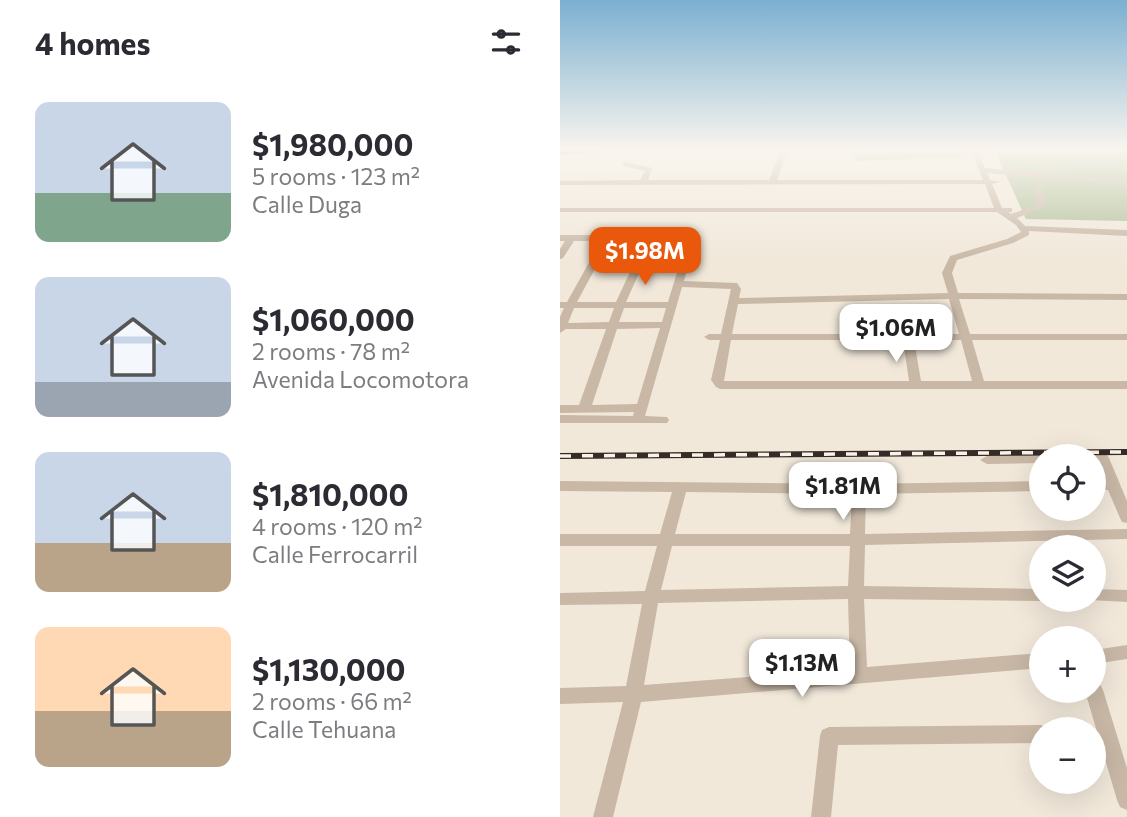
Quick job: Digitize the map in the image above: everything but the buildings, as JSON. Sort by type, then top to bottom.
[{"type":"street","points":[[994,187],[1006,213],[1024,231],[1127,233]]},
{"type":"street","points":[[560,210],[1006,213],[1041,206],[1039,188]]},
{"type":"street","points":[[979,385],[966,336],[951,296],[947,273],[953,258],[973,249],[1018,238],[1024,231]]},
{"type":"street","points":[[560,238],[691,240],[639,414]]},
{"type":"street","points":[[560,256],[571,238]]},
{"type":"street","points":[[584,409],[612,325],[650,238]]},
{"type":"street","points":[[607,239],[565,305],[561,327],[666,325]]},
{"type":"street","points":[[678,284],[734,285],[717,380],[720,385],[1127,385]]},
{"type":"street","points":[[732,301],[951,296],[1127,297]]},
{"type":"street","points":[[565,305],[670,305]]},
{"type":"street","points":[[709,337],[1127,337]]},
{"type":"street","points":[[908,337],[916,386]]},
{"type":"street","points":[[560,409],[639,414],[663,420]]},
{"type":"street","points":[[560,419],[639,414]]},
{"type":"street","points":[[987,460],[1029,459]]},
{"type":"street","points":[[1106,470],[1127,519]]},
{"type":"street","points":[[1106,485],[1111,485]]},
{"type":"street","points":[[560,486],[680,489],[1029,486]]},
{"type":"street","points":[[603,817],[634,694],[651,596],[680,489]]},
{"type":"street","points":[[859,489],[856,592],[859,674]]},
{"type":"street","points":[[560,540],[857,540],[1127,534]]},
{"type":"street","points":[[560,599],[856,592],[1029,595]]},
{"type":"street","points":[[1106,595],[1127,596]]},
{"type":"street","points":[[1106,655],[1127,652]]},
{"type":"street","points":[[560,696],[634,694],[1029,662]]},
{"type":"street","points":[[821,817],[829,736],[1029,734]]},
{"type":"street","points":[[1106,747],[1127,800]]},
{"type":"green space","points":[[1011,187],[1127,187],[1127,221],[1026,219]]},
{"type":"railway","points":[[560,456],[1127,452]]}]
